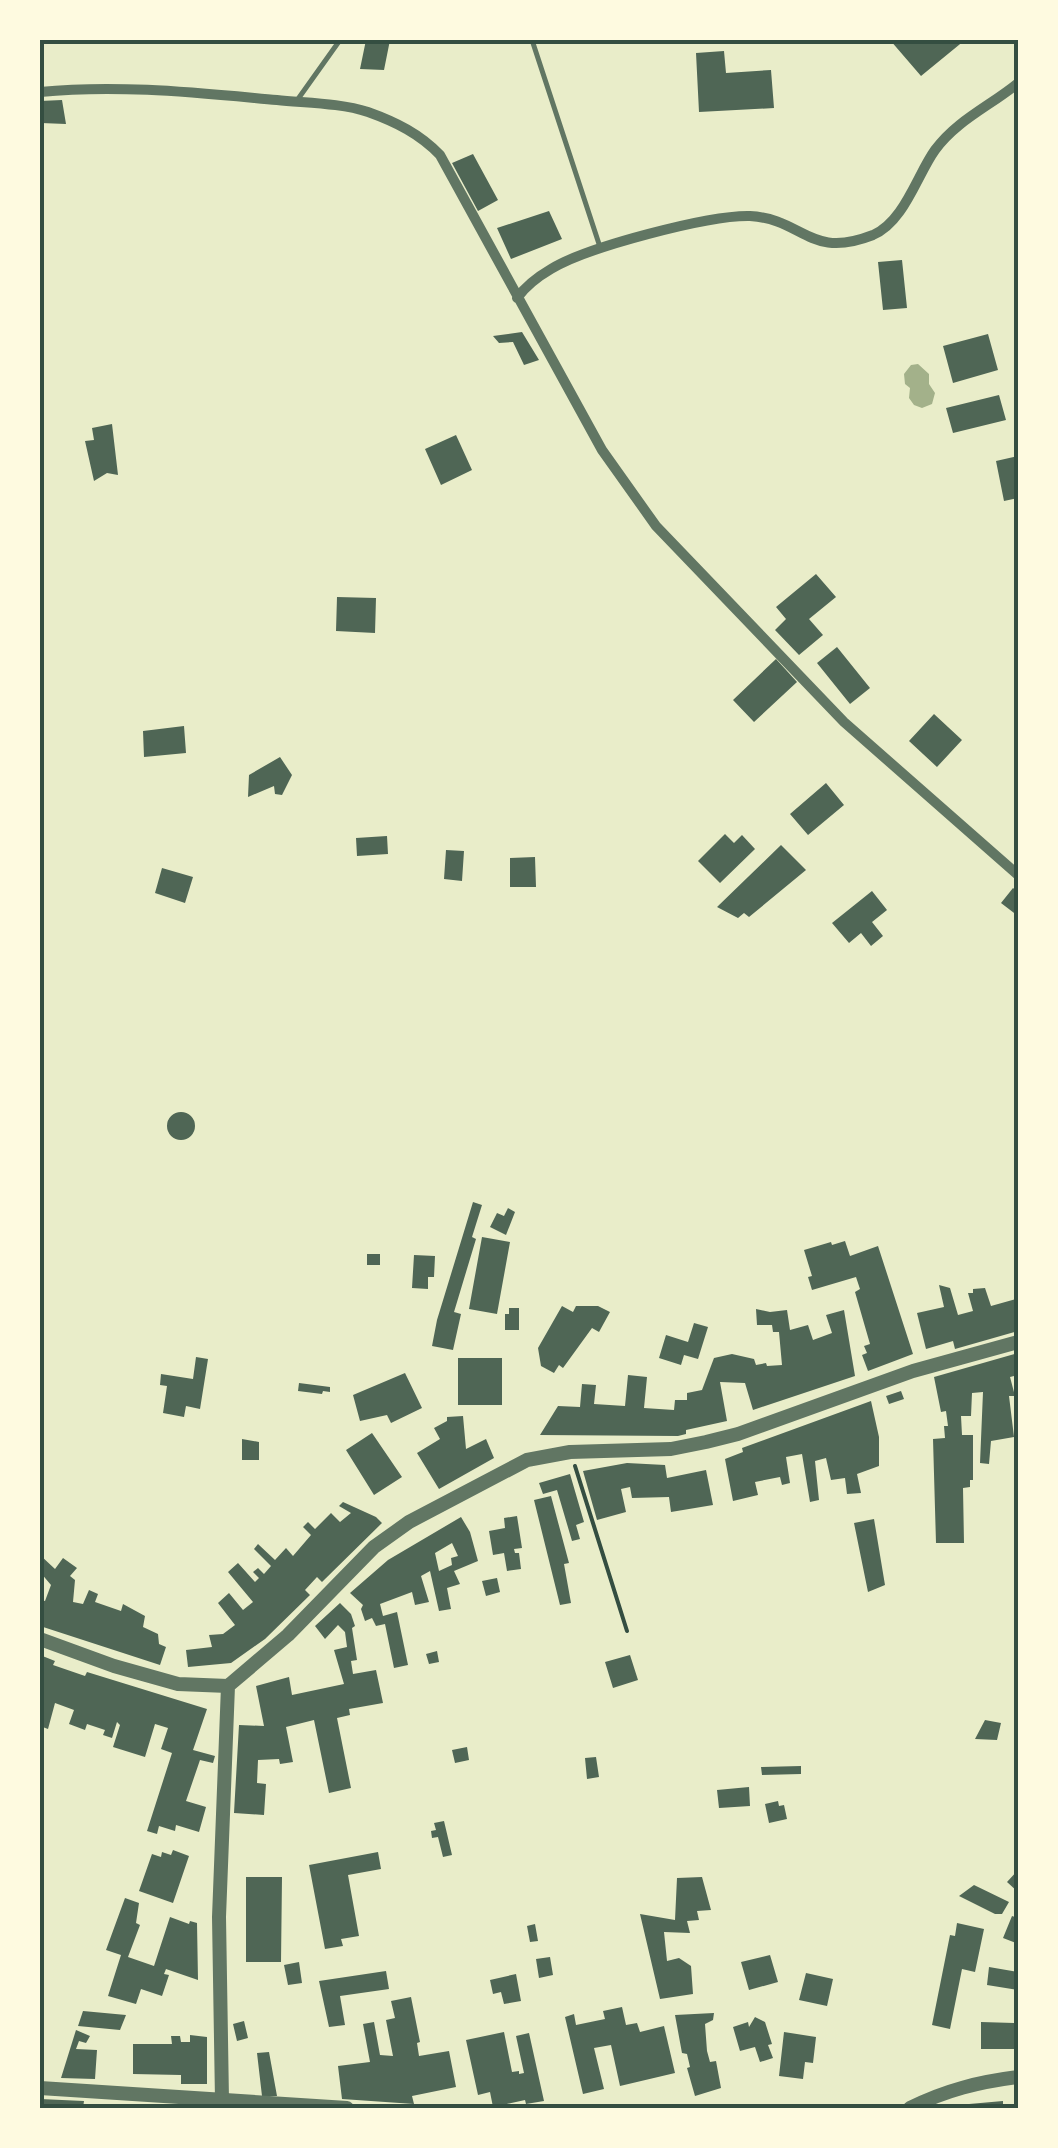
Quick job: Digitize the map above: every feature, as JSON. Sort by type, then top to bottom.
[{"type":"street","points":[[517,298],[552,268],[685,225],[749,216],[774,220],[827,245],[878,233],[898,214],[935,150],[957,125],[1018,83]]},
{"type":"street","points":[[40,92],[192,92],[296,102],[365,111],[409,129],[427,142],[440,155],[602,450],[656,526],[844,722],[1018,875]]},
{"type":"street","points":[[40,1639],[178,1684],[228,1686],[288,1636],[374,1548],[410,1522],[528,1460],[570,1452],[671,1449],[706,1442],[913,1371],[1018,1342]]},
{"type":"street","points":[[222,2100],[219,1917],[228,1686]]},
{"type":"street","points":[[910,2108],[966,2085],[1018,2077]]},
{"type":"street","points":[[40,2088],[348,2108]]},
{"type":"lane","points":[[296,102],[340,40]]},
{"type":"lane","points":[[532,40],[601,250]]},
{"type":"path","points":[[570,1452],[627,1631]]},
{"type":"shaded area","points":[[918,364],[929,374],[929,384],[935,393],[932,404],[922,408],[909,398],[910,388],[905,384],[904,374],[911,365]]},
{"type":"building","points":[[366,40],[390,40],[384,70],[360,69]]},
{"type":"building","points":[[890,40],[965,40],[921,76]]},
{"type":"building","points":[[724,51],[726,73],[771,70],[774,108],[699,112],[696,53]]},
{"type":"building","points":[[62,100],[66,124],[41,123],[40,101]]},
{"type":"building","points":[[473,154],[498,200],[478,211],[452,163]]},
{"type":"building","points":[[549,211],[562,239],[511,259],[497,228]]},
{"type":"building","points":[[902,260],[907,308],[883,310],[878,262]]},
{"type":"building","points":[[522,332],[539,360],[524,365],[513,342],[499,343],[493,336]]},
{"type":"building","points":[[988,334],[998,370],[953,383],[943,346]]},
{"type":"building","points":[[999,395],[1006,420],[953,433],[946,408]]},
{"type":"building","points":[[112,424],[118,475],[107,473],[94,481],[85,441],[94,440],[92,428]]},
{"type":"building","points":[[456,435],[472,470],[441,485],[425,449]]},
{"type":"building","points":[[1018,456],[1018,498],[1004,501],[996,461]]},
{"type":"building","points":[[816,574],[836,597],[809,619],[823,635],[799,655],[775,630],[786,619],[776,607]]},
{"type":"building","points":[[337,597],[376,598],[375,633],[336,631]]},
{"type":"building","points":[[837,647],[870,688],[850,704],[817,663]]},
{"type":"building","points":[[776,659],[797,682],[754,722],[733,700]]},
{"type":"building","points":[[934,714],[962,740],[937,767],[909,741]]},
{"type":"building","points":[[184,726],[186,753],[144,757],[143,731]]},
{"type":"building","points":[[280,757],[292,775],[282,795],[275,794],[274,786],[248,797],[249,775]]},
{"type":"building","points":[[826,783],[844,805],[808,835],[790,814]]},
{"type":"building","points":[[725,834],[734,843],[742,835],[755,849],[720,883],[698,861]]},
{"type":"building","points":[[387,836],[388,854],[357,856],[356,838]]},
{"type":"building","points":[[781,845],[806,870],[749,917],[744,913],[738,918],[717,907]]},
{"type":"building","points":[[446,850],[464,851],[462,881],[444,879]]},
{"type":"building","points":[[535,857],[536,887],[510,887],[510,858]]},
{"type":"building","points":[[162,868],[193,877],[185,903],[155,893]]},
{"type":"building","points":[[1013,888],[1018,892],[1018,916],[1001,903]]},
{"type":"building","points":[[872,891],[887,910],[872,922],[883,936],[871,946],[861,933],[849,943],[832,923]]},
{"type":"building","points":[[181,1112],[191,1116],[195,1126],[191,1136],[181,1140],[171,1136],[167,1126],[171,1116]]},
{"type":"building","points":[[473,1202],[482,1205],[454,1312],[461,1314],[453,1350],[432,1346],[437,1320]]},
{"type":"building","points":[[508,1208],[515,1212],[506,1235],[490,1227],[497,1213],[504,1216]]},
{"type":"building","points":[[482,1237],[510,1242],[497,1314],[469,1309]]},
{"type":"building","points":[[845,1241],[850,1256],[878,1246],[913,1354],[868,1371],[862,1355],[867,1353],[864,1346],[870,1344],[855,1292],[860,1289],[856,1277],[812,1290],[808,1277],[812,1276],[804,1250]]},
{"type":"building","points":[[367,1254],[380,1254],[380,1265],[367,1265]]},
{"type":"building","points":[[414,1255],[435,1256],[434,1277],[428,1277],[428,1289],[412,1288]]},
{"type":"building","points":[[939,1285],[950,1288],[958,1315],[973,1311],[968,1293],[973,1293],[973,1289],[985,1288],[991,1306],[1016,1299],[1018,1331],[955,1349],[953,1341],[926,1349],[917,1313],[944,1307]]},
{"type":"building","points":[[562,1306],[573,1312],[576,1306],[598,1306],[610,1312],[599,1332],[592,1328],[563,1368],[559,1365],[554,1373],[541,1366],[538,1348]]},
{"type":"building","points":[[509,1308],[519,1308],[519,1330],[505,1330]]},
{"type":"building","points":[[756,1309],[787,1310],[790,1330],[808,1325],[813,1340],[832,1333],[826,1315],[844,1310],[855,1376],[753,1410],[745,1383],[720,1382],[727,1421],[686,1430],[686,1434],[678,1436],[540,1435],[558,1406],[580,1407],[582,1384],[596,1385],[594,1404],[625,1406],[628,1375],[647,1377],[644,1408],[674,1410],[675,1400],[687,1400],[687,1393],[702,1390],[714,1358],[732,1354],[754,1359],[756,1365],[782,1365],[779,1332],[773,1332],[772,1325],[757,1325]]},
{"type":"building","points":[[694,1323],[708,1327],[698,1359],[684,1355],[681,1365],[659,1358],[666,1335],[688,1342]]},
{"type":"building","points":[[1018,1353],[1018,1375],[1010,1377],[1015,1396],[1009,1396],[1014,1437],[991,1441],[989,1464],[980,1463],[983,1392],[972,1393],[971,1416],[961,1416],[962,1435],[973,1435],[973,1480],[970,1487],[963,1488],[964,1543],[936,1543],[933,1439],[945,1438],[944,1426],[948,1426],[934,1377]]},
{"type":"building","points":[[196,1357],[208,1359],[200,1409],[186,1406],[184,1417],[163,1413],[167,1386],[160,1385],[161,1374],[193,1379]]},
{"type":"building","points":[[458,1358],[502,1358],[502,1405],[458,1405]]},
{"type":"building","points":[[405,1373],[422,1408],[391,1423],[387,1415],[360,1421],[353,1395]]},
{"type":"building","points":[[299,1383],[330,1387],[330,1392],[298,1391]]},
{"type":"building","points":[[901,1391],[904,1399],[889,1404],[886,1396]]},
{"type":"building","points":[[871,1401],[879,1437],[879,1466],[857,1474],[861,1493],[847,1494],[845,1478],[831,1480],[826,1458],[815,1461],[819,1500],[810,1502],[802,1454],[786,1457],[790,1483],[782,1485],[780,1477],[755,1482],[758,1495],[733,1501],[725,1459],[743,1452],[742,1448]]},
{"type":"building","points":[[463,1416],[466,1449],[486,1439],[494,1458],[439,1489],[417,1453],[440,1439],[434,1428],[447,1421],[447,1417]]},
{"type":"building","points":[[372,1433],[402,1477],[374,1495],[346,1450]]},
{"type":"building","points":[[242,1439],[259,1442],[259,1460],[242,1460]]},
{"type":"building","points":[[627,1463],[665,1465],[667,1478],[706,1470],[713,1505],[671,1512],[669,1497],[632,1498],[630,1487],[621,1489],[626,1512],[597,1520],[583,1471]]},
{"type":"building","points":[[570,1474],[584,1522],[576,1525],[580,1539],[572,1541],[557,1490],[543,1494],[539,1483]]},
{"type":"building","points":[[551,1496],[569,1563],[564,1564],[571,1603],[560,1605],[534,1500]]},
{"type":"building","points":[[343,1502],[382,1523],[322,1582],[317,1577],[305,1590],[310,1595],[265,1639],[231,1663],[188,1667],[186,1650],[212,1647],[209,1635],[223,1634],[235,1625],[218,1603],[229,1593],[243,1610],[253,1602],[228,1572],[238,1563],[255,1582],[259,1578],[253,1572],[258,1568],[264,1574],[271,1566],[254,1549],[258,1544],[275,1560],[286,1548],[293,1556],[311,1535],[303,1527],[308,1522],[315,1529],[331,1513],[340,1522],[351,1513],[339,1506]]},
{"type":"building","points":[[517,1516],[522,1548],[514,1549],[519,1553],[521,1569],[507,1571],[504,1553],[493,1555],[489,1531],[505,1528],[504,1518]]},
{"type":"building","points":[[461,1517],[478,1561],[454,1571],[460,1584],[447,1588],[451,1609],[439,1611],[430,1571],[421,1576],[429,1602],[415,1605],[412,1592],[380,1604],[383,1616],[397,1612],[408,1665],[394,1668],[385,1624],[376,1626],[372,1618],[365,1621],[363,1605],[350,1593],[388,1560]],"holes":[[[452,1543],[458,1556],[451,1558],[452,1565],[439,1571],[435,1553]]]},
{"type":"building","points":[[874,1519],[885,1585],[868,1592],[854,1523]]},
{"type":"building","points":[[40,1555],[55,1569],[63,1558],[77,1568],[70,1576],[75,1580],[73,1602],[83,1604],[89,1590],[98,1594],[95,1602],[121,1611],[123,1604],[145,1616],[143,1627],[158,1634],[159,1644],[166,1647],[160,1665],[40,1626],[40,1600],[45,1601],[51,1585],[40,1572]]},
{"type":"building","points":[[497,1578],[500,1592],[486,1596],[482,1581]]},
{"type":"building","points":[[340,1603],[351,1614],[355,1626],[352,1628],[357,1660],[351,1661],[353,1674],[376,1670],[383,1703],[349,1709],[350,1715],[337,1718],[351,1788],[329,1793],[314,1720],[286,1727],[293,1762],[258,1760],[257,1783],[266,1784],[264,1815],[234,1813],[239,1725],[264,1726],[256,1686],[289,1677],[292,1695],[344,1684],[334,1650],[347,1647],[345,1632],[338,1625],[325,1639],[315,1626]]},
{"type":"building","points":[[437,1651],[439,1662],[429,1664],[426,1654]]},
{"type":"building","points":[[40,1655],[55,1661],[53,1665],[85,1676],[87,1672],[207,1709],[193,1750],[215,1756],[213,1763],[200,1760],[186,1801],[206,1807],[199,1832],[176,1825],[175,1831],[159,1826],[157,1834],[147,1831],[172,1753],[161,1749],[168,1728],[155,1724],[145,1757],[113,1747],[120,1725],[117,1722],[112,1738],[103,1735],[105,1730],[87,1724],[85,1730],[69,1724],[74,1710],[55,1703],[48,1729],[40,1726]]},
{"type":"building","points":[[630,1655],[638,1680],[613,1688],[605,1662]]},
{"type":"building","points":[[985,1720],[1001,1723],[997,1740],[975,1739]]},
{"type":"building","points":[[467,1747],[469,1760],[455,1763],[452,1750]]},
{"type":"building","points":[[596,1757],[599,1777],[587,1779],[585,1758]]},
{"type":"building","points":[[801,1766],[801,1774],[762,1775],[761,1767]]},
{"type":"building","points":[[749,1787],[750,1806],[719,1808],[717,1790]]},
{"type":"building","points":[[778,1801],[779,1806],[784,1805],[787,1819],[769,1823],[765,1804]]},
{"type":"building","points":[[444,1821],[452,1855],[443,1857],[438,1837],[432,1838],[431,1831],[436,1830],[434,1823]]},
{"type":"building","points":[[173,1850],[189,1856],[173,1903],[139,1891],[152,1854],[161,1857],[162,1852],[171,1855]]},
{"type":"building","points":[[378,1852],[381,1869],[348,1875],[359,1936],[341,1939],[343,1946],[325,1949],[309,1865]]},
{"type":"building","points":[[1018,1870],[1018,1892],[1007,1882]]},
{"type":"building","points":[[246,1877],[282,1877],[281,1962],[246,1962]]},
{"type":"building","points":[[702,1877],[711,1910],[697,1911],[699,1920],[687,1921],[690,1933],[664,1932],[667,1961],[679,1958],[691,1966],[693,1994],[660,1999],[640,1914],[675,1920],[677,1878]]},
{"type":"building","points":[[974,1885],[1009,1902],[1002,1914],[959,1896]]},
{"type":"building","points":[[125,1898],[139,1903],[136,1923],[140,1925],[128,1957],[154,1966],[170,1917],[197,1923],[198,1980],[166,1969],[164,1974],[169,1975],[162,1996],[141,1989],[136,2004],[108,1996],[121,1955],[106,1950]]},
{"type":"building","points":[[1012,1916],[1018,1918],[1016,1943],[1003,1938]]},
{"type":"building","points":[[957,1923],[984,1929],[975,1972],[962,1969],[950,2029],[932,2025],[950,1935],[955,1936]]},
{"type":"building","points":[[535,1924],[538,1941],[530,1942],[527,1926]]},
{"type":"building","points":[[770,1955],[778,1982],[749,1990],[741,1962]]},
{"type":"building","points":[[550,1957],[553,1975],[539,1978],[536,1959]]},
{"type":"building","points":[[299,1962],[302,1983],[288,1985],[284,1965]]},
{"type":"building","points":[[989,1967],[1018,1972],[1018,1990],[987,1985]]},
{"type":"building","points":[[386,1971],[389,1989],[340,1996],[345,2025],[329,2027],[319,1981]]},
{"type":"building","points":[[806,1973],[833,1979],[827,2006],[799,2000]]},
{"type":"building","points":[[516,1974],[521,2001],[504,2004],[501,1992],[493,1994],[490,1980]]},
{"type":"building","points":[[411,1997],[419,2056],[449,2051],[456,2087],[412,2096],[414,2104],[342,2099],[338,2066],[370,2062],[363,2024],[374,2022],[380,2055],[393,2056],[386,2020],[395,2018],[391,2001]]},
{"type":"building","points":[[622,2007],[626,2025],[637,2023],[640,2032],[664,2026],[675,2073],[620,2086],[611,2045],[594,2048],[604,2089],[583,2094],[565,2017],[574,2014],[576,2025],[605,2019],[603,2011]]},
{"type":"building","points":[[83,2011],[126,2015],[120,2030],[78,2026]]},
{"type":"building","points":[[714,2013],[713,2020],[705,2024],[707,2051],[710,2062],[716,2061],[721,2088],[695,2096],[675,2015]]},
{"type":"building","points":[[755,2017],[765,2022],[772,2044],[768,2045],[773,2058],[760,2062],[755,2047],[740,2051],[733,2027],[748,2022],[749,2027]]},
{"type":"building","points":[[1018,2019],[1018,2049],[981,2049],[981,2022],[1014,2023]]},
{"type":"building","points":[[244,2021],[248,2038],[237,2041],[233,2024]]},
{"type":"building","points":[[76,2030],[90,2036],[86,2043],[79,2041],[76,2049],[97,2050],[95,2079],[61,2078]]},
{"type":"building","points":[[504,2032],[512,2072],[519,2074],[524,2073],[516,2036],[529,2033],[544,2101],[526,2104],[525,2100],[493,2107],[490,2092],[478,2095],[466,2040]]},
{"type":"building","points":[[784,2032],[816,2037],[813,2063],[805,2062],[803,2079],[779,2076]]},
{"type":"building","points":[[190,2035],[207,2037],[207,2084],[181,2084],[181,2075],[133,2074],[133,2044],[172,2044],[171,2036],[190,2042]]},
{"type":"building","points":[[269,2052],[277,2096],[262,2096],[257,2053]]},
{"type":"building","points":[[40,2099],[84,2101],[83,2108],[40,2108]]},
{"type":"building","points":[[1003,2101],[1003,2108],[969,2108],[969,2104]]}]
